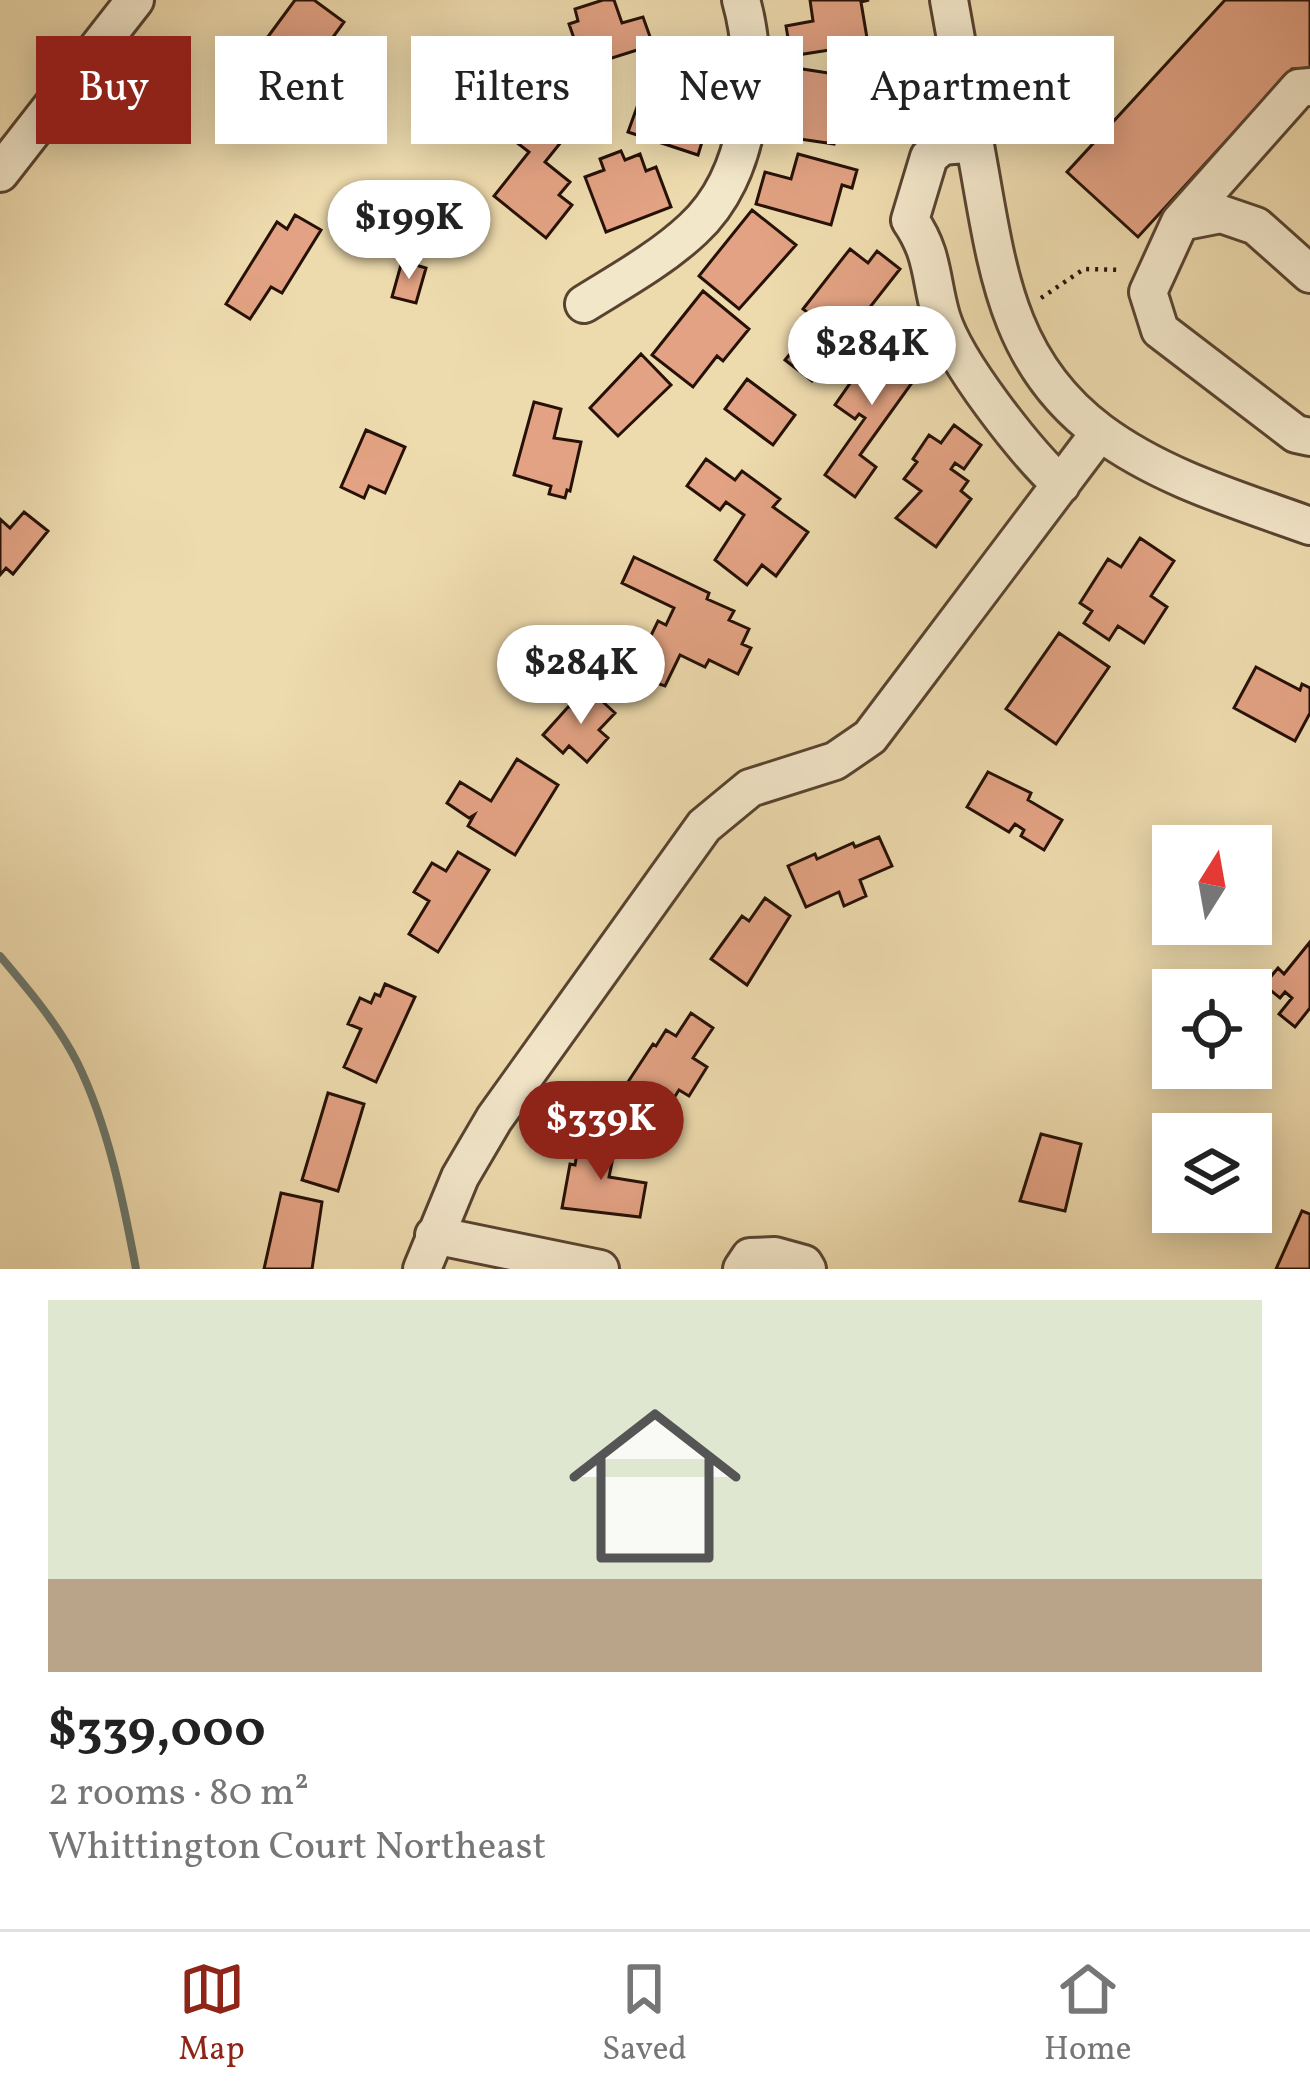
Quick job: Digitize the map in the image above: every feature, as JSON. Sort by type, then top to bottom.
[{"type":"street","points":[[0,173],[135,0]]},
{"type":"street","points":[[584,304],[697,226],[734,172],[749,96],[749,39],[741,0]]},
{"type":"street","points":[[949,0],[956,36]]},
{"type":"street","points":[[1310,87],[1299,88],[1180,222],[1148,292],[1160,330],[1296,434],[1310,437]]},
{"type":"street","points":[[964,144],[942,146],[929,157],[910,220],[927,245],[942,317],[955,346],[1040,465],[1061,485]]},
{"type":"street","points":[[975,144],[998,272],[1012,318],[1045,377],[1071,408],[1100,433],[1150,464],[1310,526]]},
{"type":"street","points":[[1180,222],[1221,214],[1256,226],[1310,274]]},
{"type":"street","points":[[599,1269],[428,1252],[460,1177],[494,1119],[704,826],[750,788],[835,761],[870,737],[1100,433]]},
{"type":"street","points":[[742,1269],[750,1257],[775,1256],[807,1269]]},
{"type":"path","points":[[1012,318],[1084,268],[1100,266],[1153,276]]},
{"type":"building","points":[[295,0],[314,0],[344,22],[334,36],[268,36]]},
{"type":"building","points":[[614,0],[622,23],[643,17],[650,36],[636,36],[636,50],[612,58],[612,36],[573,36],[569,24],[578,21],[575,9]]},
{"type":"building","points":[[810,0],[869,0],[861,2],[867,36],[827,36],[827,50],[803,54],[803,36],[788,36],[786,26],[813,21]]},
{"type":"building","points":[[1225,0],[1310,0],[1310,68],[1292,69],[1138,237],[1067,172],[1093,144],[1114,144],[1114,121]]},
{"type":"building","points":[[803,69],[827,73],[827,143],[803,139]]},
{"type":"building","points":[[636,110],[636,135],[628,132]]},
{"type":"building","points":[[519,144],[560,144],[545,162],[570,182],[559,195],[572,205],[546,238],[494,196],[529,152]]},
{"type":"building","points":[[665,144],[701,144],[698,155]]},
{"type":"building","points":[[621,151],[625,160],[640,154],[646,171],[656,167],[671,207],[606,232],[585,177],[604,170],[600,159]]},
{"type":"building","points":[[798,154],[857,170],[852,188],[842,185],[831,225],[756,204],[765,172],[791,179]]},
{"type":"building","points":[[383,208],[409,225],[393,250],[367,233]]},
{"type":"building","points":[[752,210],[796,245],[739,309],[699,276]]},
{"type":"building","points":[[295,215],[321,230],[282,293],[271,287],[250,319],[226,304],[277,222],[287,229]]},
{"type":"building","points":[[850,249],[868,263],[877,251],[900,269],[812,381],[785,360],[808,332],[819,341],[829,329],[803,309]]},
{"type":"building","points":[[402,261],[426,268],[416,303],[392,297]]},
{"type":"building","points":[[703,291],[749,329],[723,361],[717,356],[693,387],[652,355]]},
{"type":"building","points":[[881,339],[897,351],[893,357],[898,361],[910,344],[927,362],[860,455],[876,467],[855,497],[825,475],[865,418],[859,414],[855,419],[835,405]]},
{"type":"building","points":[[641,354],[671,385],[618,436],[590,408]]},
{"type":"building","points":[[747,379],[795,415],[773,445],[725,409]]},
{"type":"building","points":[[534,402],[561,409],[554,438],[581,442],[565,498],[549,494],[551,486],[514,475]]},
{"type":"building","points":[[954,425],[981,445],[964,469],[955,463],[951,469],[968,481],[961,491],[971,499],[936,547],[896,518],[921,491],[904,479],[917,462],[913,459],[929,435],[941,443]]},
{"type":"building","points":[[366,430],[405,447],[385,493],[369,486],[364,498],[341,487]]},
{"type":"building","points":[[706,459],[735,480],[742,471],[780,499],[773,507],[808,532],[776,576],[762,565],[747,585],[715,560],[744,515],[726,502],[720,510],[687,486]]},
{"type":"building","points":[[24,512],[48,531],[13,574],[6,568],[0,575],[0,519],[10,528]]},
{"type":"building","points":[[1140,538],[1174,561],[1151,596],[1167,607],[1144,643],[1118,626],[1109,640],[1084,623],[1092,611],[1080,603],[1108,559],[1121,567]]},
{"type":"building","points":[[634,557],[709,593],[707,599],[734,611],[729,620],[749,629],[742,644],[751,648],[738,674],[709,660],[705,667],[680,655],[665,686],[638,677],[642,654],[658,621],[666,625],[674,608],[622,583]]},
{"type":"building","points":[[1059,633],[1109,667],[1056,744],[1006,709]]},
{"type":"building","points":[[1256,667],[1300,690],[1302,684],[1310,688],[1310,713],[1295,741],[1234,708]]},
{"type":"building","points":[[591,691],[615,713],[599,730],[608,738],[587,762],[569,746],[563,753],[543,735],[569,706],[574,710]]},
{"type":"building","points":[[517,759],[558,785],[515,855],[468,826],[474,815],[469,818],[447,803],[460,782],[491,801]]},
{"type":"building","points":[[988,772],[1031,793],[1028,800],[1062,820],[1044,850],[1021,836],[1024,830],[1015,824],[1009,832],[967,807]]},
{"type":"building","points":[[879,837],[892,866],[860,880],[866,896],[844,906],[839,892],[806,907],[788,866]]},
{"type":"building","points":[[458,852],[489,870],[438,952],[409,934],[429,901],[414,892],[432,863],[446,871]]},
{"type":"building","points":[[765,898],[790,916],[747,985],[711,959],[742,916],[749,921]]},
{"type":"building","points":[[1310,942],[1310,1008],[1295,1027],[1279,1014],[1292,998],[1285,992],[1280,998],[1272,992],[1272,975],[1278,968],[1284,974]]},
{"type":"building","points":[[385,984],[415,997],[376,1082],[344,1067],[361,1029],[348,1024],[360,998],[371,1003]]},
{"type":"building","points":[[691,1013],[713,1028],[693,1058],[707,1067],[689,1096],[679,1090],[662,1117],[622,1091],[653,1044],[666,1030],[676,1036]]},
{"type":"building","points":[[328,1093],[364,1104],[338,1191],[302,1180]]},
{"type":"building","points":[[1041,1134],[1081,1144],[1065,1211],[1020,1201]]},
{"type":"building","points":[[580,1136],[616,1143],[609,1177],[646,1183],[640,1217],[562,1208]]},
{"type":"building","points":[[281,1193],[322,1202],[312,1269],[264,1269]]},
{"type":"building","points":[[1302,1211],[1310,1214],[1310,1269],[1276,1269]]},
{"type":"waterway","points":[[0,956],[60,1034],[88,1086],[113,1163],[136,1269]]}]
